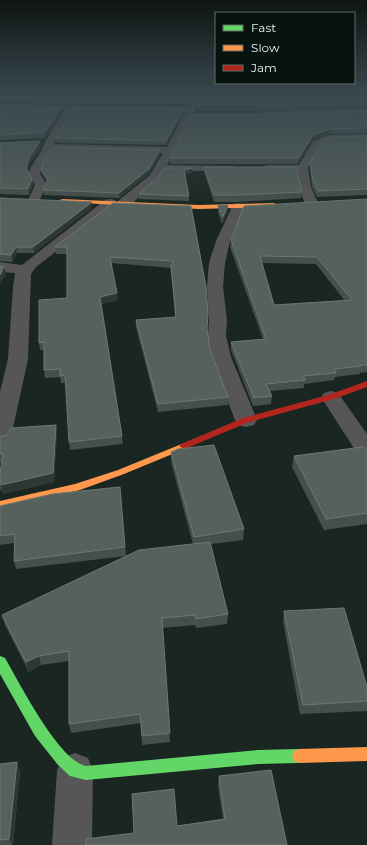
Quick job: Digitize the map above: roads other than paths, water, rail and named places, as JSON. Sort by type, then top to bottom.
[{"type":"street","points":[[56,131],[37,164],[34,174],[41,185],[38,200],[116,204],[238,207],[283,205]]},
{"type":"street","points":[[0,437],[18,359],[21,287],[23,274],[63,239],[155,177],[179,131]]},
{"type":"street","points":[[312,203],[305,187],[302,168],[317,143],[324,139],[367,137]]},
{"type":"street","points":[[35,142],[48,144],[169,150]]},
{"type":"street","points":[[160,168],[245,169]]},
{"type":"street","points":[[259,168],[302,168]]},
{"type":"street","points":[[238,207],[223,241],[217,263],[215,287],[218,320],[217,336],[221,357],[246,420]]},
{"type":"street","points":[[0,267],[26,270]]},
{"type":"street","points":[[0,505],[76,487],[121,472],[246,420],[331,397],[367,384]]},
{"type":"street","points":[[331,397],[367,452]]},
{"type":"street","points":[[0,662],[40,730],[63,760],[75,771],[86,773],[258,756],[367,754]]},
{"type":"street","points":[[72,845],[75,771]]}]
